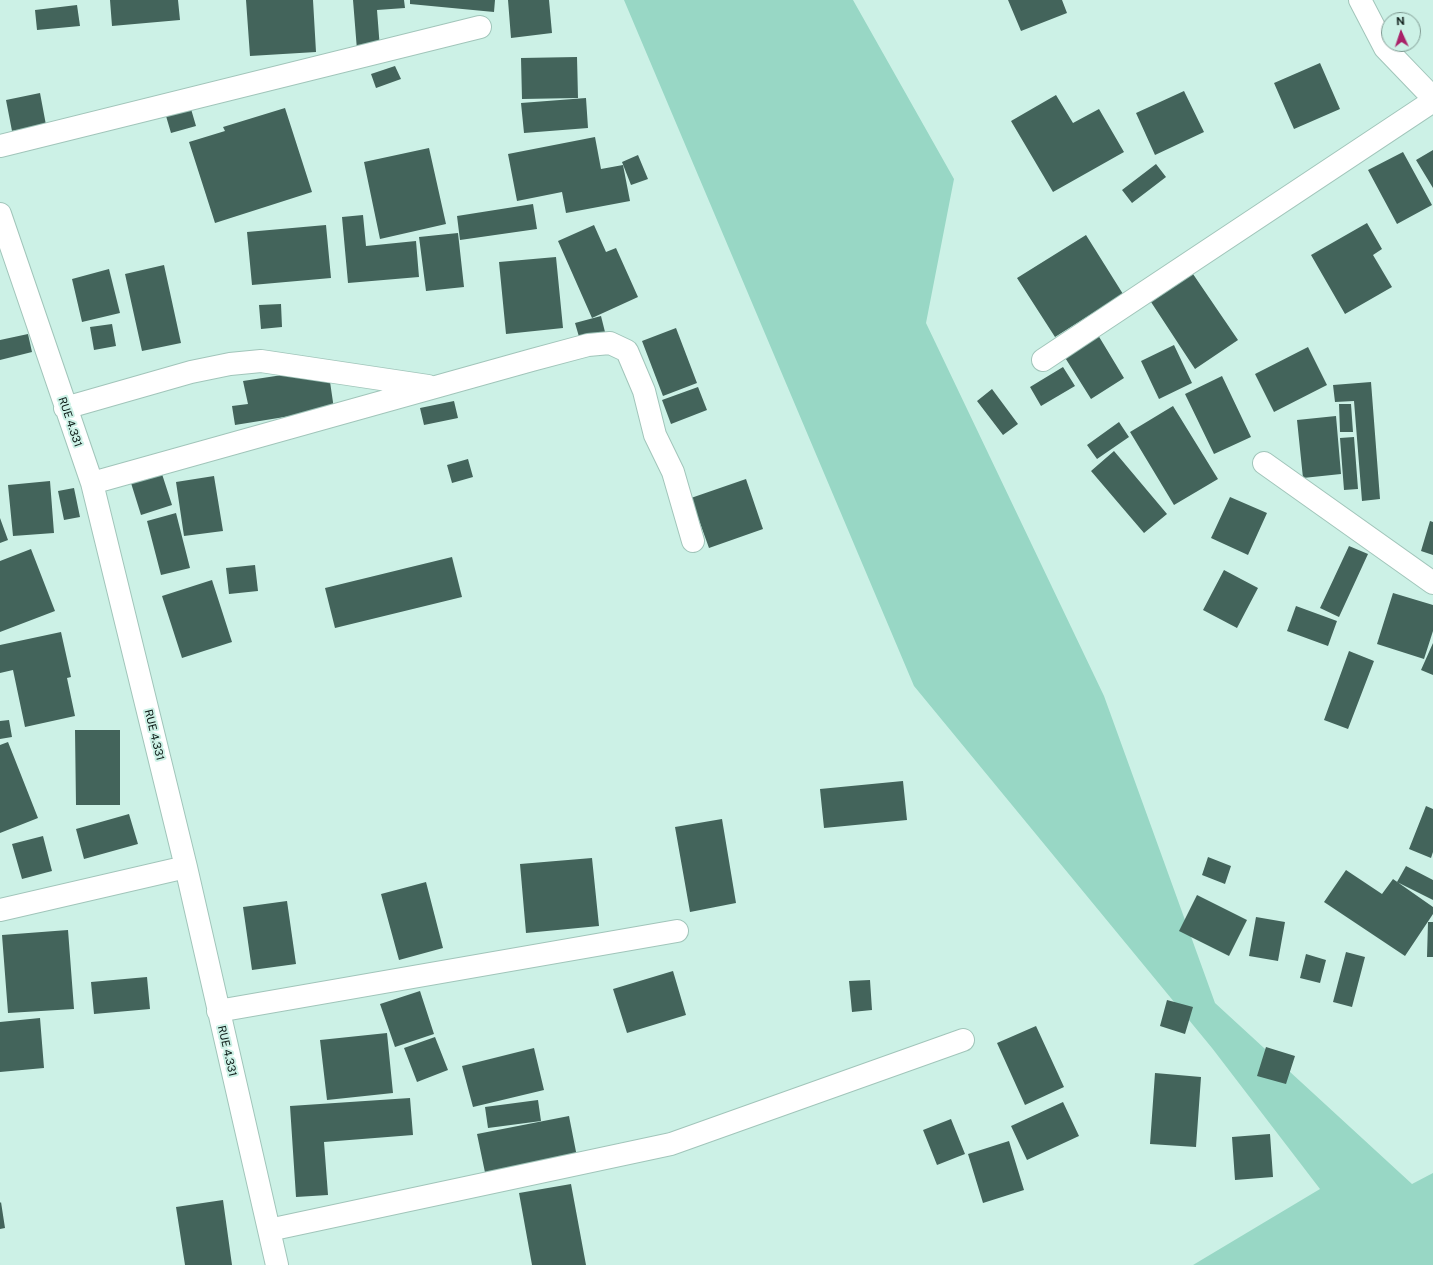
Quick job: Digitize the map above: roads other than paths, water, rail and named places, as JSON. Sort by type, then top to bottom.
[{"type":"street","points":[[1360,0],[1385,48],[1433,98]]},
{"type":"street","points":[[0,146],[480,27]]},
{"type":"street","points":[[1043,360],[1433,101]]},
{"type":"street","name":"RUE 4.331","points":[[0,214],[65,408],[92,483],[186,867],[218,1011],[278,1265]]},
{"type":"street","points":[[92,483],[588,345],[610,343],[627,351],[644,391],[656,434],[673,472],[693,541]]},
{"type":"street","points":[[65,408],[191,372],[230,364],[261,361],[436,387]]},
{"type":"street","points":[[1264,463],[1433,583]]},
{"type":"street","points":[[0,910],[186,867]]},
{"type":"street","points":[[218,1011],[677,931]]},
{"type":"street","points":[[269,1230],[671,1144],[963,1040]]}]
